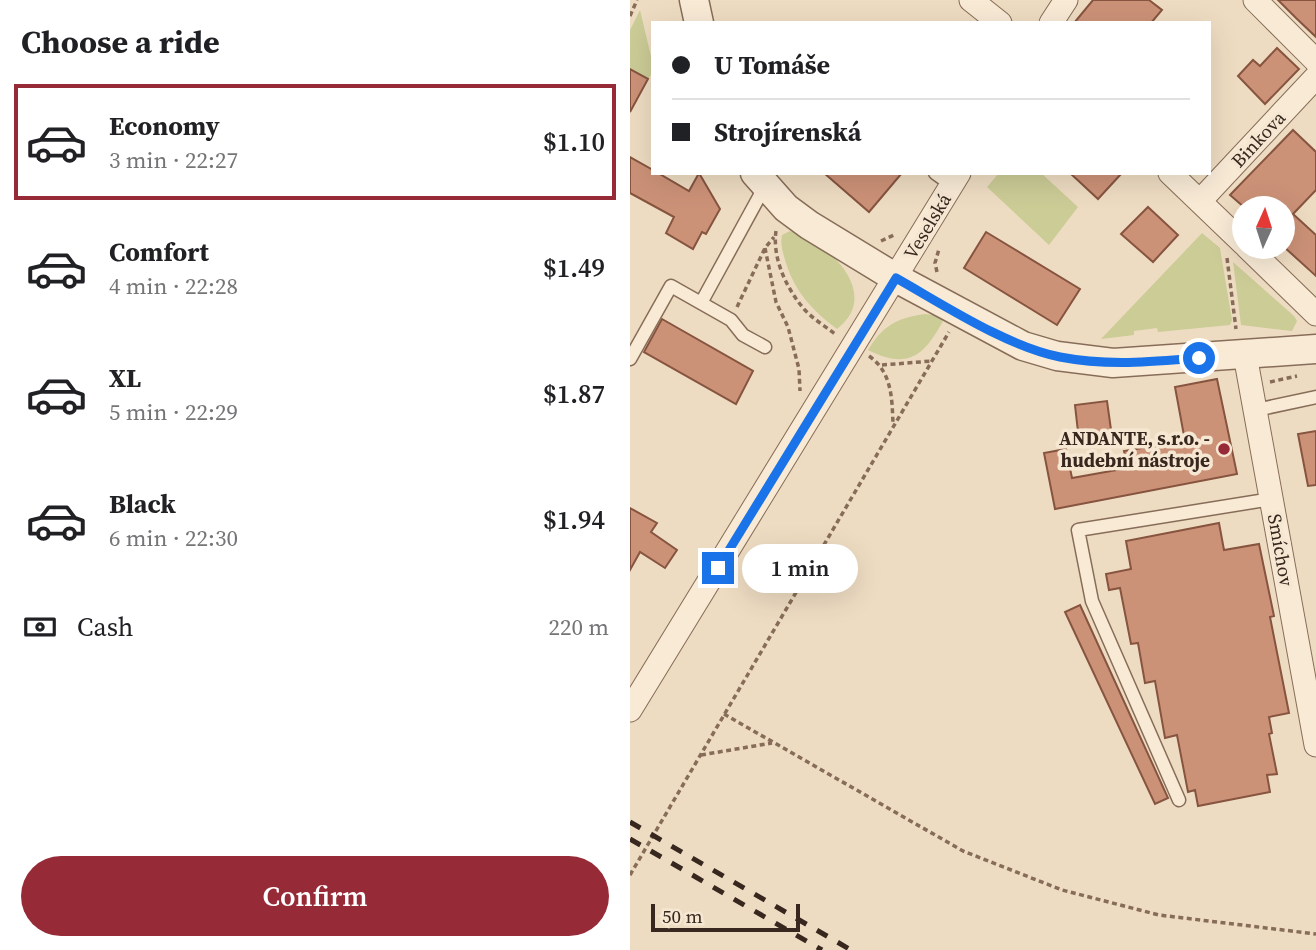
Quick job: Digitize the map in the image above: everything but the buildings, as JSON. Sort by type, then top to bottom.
[{"type":"street","points":[[694,0],[699,21]]},
{"type":"street","points":[[971,0],[997,21]]},
{"type":"street","points":[[1052,21],[1066,0]]},
{"type":"street","points":[[1255,0],[1316,61]]},
{"type":"street","name":"Binkova","points":[[1200,201],[1316,77]]},
{"type":"street","points":[[1172,175],[1200,201],[1232,240]]},
{"type":"street","name":"Veselská","points":[[630,710],[896,278],[949,177]]},
{"type":"street","points":[[760,180],[786,208],[809,225],[896,278],[1023,346],[1057,356],[1089,361],[1153,362],[1243,338],[1316,349]]},
{"type":"street","points":[[1251,259],[1316,314]]},
{"type":"street","name":"Smíchov","points":[[1243,338],[1272,499],[1306,632],[1316,745]]},
{"type":"lane","points":[[701,303],[760,180]]},
{"type":"lane","points":[[631,359],[671,286],[731,320],[743,335],[765,347]]},
{"type":"lane","points":[[1256,410],[1316,397]]},
{"type":"lane","points":[[1179,800],[1092,601],[1078,530],[1272,499]]},
{"type":"path","points":[[630,16],[637,0]]},
{"type":"path","points":[[875,242],[894,236],[904,227]]},
{"type":"path","points":[[731,320],[765,248],[775,235],[777,255],[786,282],[806,311],[840,338]]},
{"type":"path","points":[[942,280],[936,271],[935,263],[943,239]]},
{"type":"path","points":[[765,248],[776,302],[788,327],[799,369],[805,425]]},
{"type":"path","points":[[1225,331],[1243,338],[1239,259]]},
{"type":"path","points":[[630,875],[960,313]]},
{"type":"path","points":[[893,426],[892,397],[882,365],[932,361]]},
{"type":"path","points":[[1251,386],[1303,375]]},
{"type":"path","points":[[724,714],[963,851],[1062,890],[1159,915],[1316,934]]},
{"type":"path","points":[[701,755],[774,743]]},
{"type":"green space","points":[[640,10],[651,57],[651,75],[648,79],[630,69],[630,30]]},
{"type":"green space","points":[[997,175],[1043,175],[1078,207],[1049,245],[987,187]]},
{"type":"green space","points":[[790,231],[805,237],[834,257],[852,285],[854,300],[850,315],[837,329],[813,308],[794,283],[782,246],[782,235]]},
{"type":"green space","points":[[1202,233],[1220,248],[1232,320],[1230,325],[1158,332],[1157,328],[1134,331],[1134,335],[1101,339]]},
{"type":"green space","points":[[1233,262],[1294,316],[1297,321],[1292,331],[1241,325]]},
{"type":"green space","points":[[925,314],[940,316],[943,321],[921,351],[904,359],[894,359],[868,350],[891,324]]},
{"type":"railway","points":[[630,822],[851,950]]},
{"type":"railway","points":[[630,839],[822,950]]},
{"type":"place","name":"ANDANTE, s.r.o. - hudební nástroje","points":[[1224,449]]},
{"type":"route","points":[[718,568],[896,278],[1023,346],[1057,356],[1113,363],[1199,358]]}]
